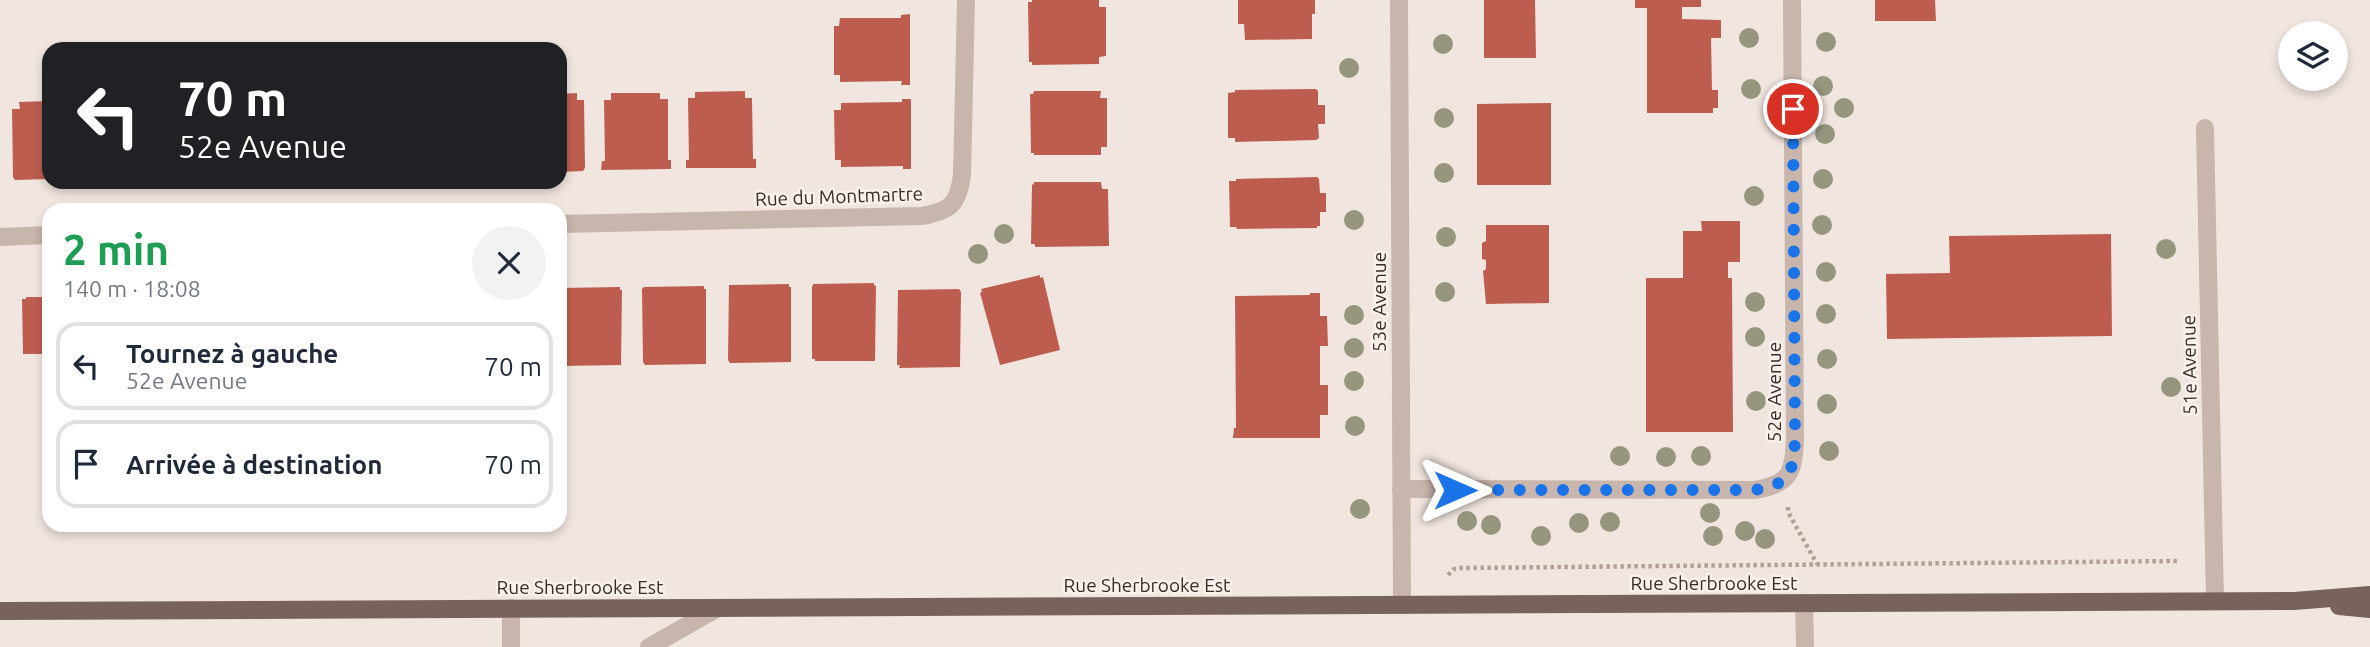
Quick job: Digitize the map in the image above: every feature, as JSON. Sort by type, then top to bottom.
[{"type":"main road","name":"Rue Sherbrooke Est","points":[[0,611],[2294,601],[2370,595]]},
{"type":"main road","name":"Rue Sherbrooke Est","points":[[2294,601],[2370,609]]},
{"type":"street","name":"Rue du Montmartre","points":[[567,224],[922,216],[940,213],[953,204],[960,191],[962,175],[966,0]]},
{"type":"street","name":"53e Avenue","points":[[1399,0],[1402,605]]},
{"type":"street","name":"52e Avenue","points":[[1788,477],[1794,461],[1795,437],[1792,0]]},
{"type":"street","name":"51e Avenue","points":[[2205,128],[2215,601]]},
{"type":"street","points":[[0,237],[42,235]]},
{"type":"street","points":[[1401,489],[1754,490],[1773,488],[1788,477]]},
{"type":"street","points":[[1804,603],[1805,647]]},
{"type":"street","points":[[511,608],[511,647]]},
{"type":"street","points":[[649,647],[718,608]]},
{"type":"path","points":[[1788,477],[1788,512],[1818,564]]},
{"type":"path","points":[[1448,575],[1454,569],[1460,568],[2178,561]]},
{"type":"building","points":[[1099,0],[1099,7],[1106,7],[1106,56],[1099,57],[1099,64],[1032,65],[1032,62],[1029,62],[1028,2]]},
{"type":"building","points":[[1238,0],[1315,0],[1312,39],[1245,40],[1244,24],[1238,24]]},
{"type":"building","points":[[1484,0],[1535,0],[1536,58],[1484,58]]},
{"type":"building","points":[[1635,0],[1701,0],[1701,7],[1682,7],[1682,19],[1721,20],[1721,38],[1711,38],[1712,90],[1718,90],[1718,108],[1713,108],[1713,113],[1647,113],[1647,8],[1635,8]]},
{"type":"building","points":[[1875,0],[1935,0],[1936,21],[1875,21]]},
{"type":"building","points":[[910,14],[910,85],[901,85],[902,81],[840,82],[840,75],[834,75],[834,26],[839,26],[840,18],[901,18],[901,15]]},
{"type":"building","points":[[1316,89],[1318,105],[1325,105],[1325,124],[1318,124],[1319,138],[1316,140],[1235,142],[1235,138],[1228,138],[1228,93],[1235,90]]},
{"type":"building","points":[[745,91],[745,98],[752,98],[753,159],[756,159],[756,168],[686,168],[686,160],[689,160],[688,98],[695,98],[695,92]]},
{"type":"building","points":[[1034,91],[1101,91],[1100,98],[1107,98],[1107,147],[1101,147],[1101,155],[1031,153],[1030,94]]},
{"type":"building","points":[[577,93],[577,100],[584,100],[583,171],[567,172],[567,94]]},
{"type":"building","points":[[611,93],[660,93],[660,99],[668,99],[668,160],[671,160],[671,169],[601,170],[602,161],[605,161],[604,100],[611,100]]},
{"type":"building","points":[[902,99],[911,99],[911,169],[903,169],[903,166],[841,167],[841,160],[835,160],[834,110],[841,110],[841,103],[902,102]]},
{"type":"building","points":[[42,101],[42,179],[15,180],[13,177],[12,109],[20,109],[19,102]]},
{"type":"building","points":[[1551,103],[1551,185],[1477,185],[1477,104]]},
{"type":"building","points":[[1317,177],[1320,193],[1326,193],[1326,212],[1320,212],[1320,226],[1317,228],[1230,227],[1229,181]]},
{"type":"building","points":[[1034,182],[1101,182],[1102,189],[1108,189],[1109,246],[1035,247],[1035,244],[1031,244]]},
{"type":"building","points":[[1701,221],[1740,221],[1740,262],[1728,262],[1728,278],[1732,278],[1733,432],[1646,432],[1646,278],[1683,278],[1683,231],[1702,231]]},
{"type":"building","points":[[1486,225],[1549,225],[1549,303],[1486,304],[1483,271],[1486,269],[1486,260],[1482,259],[1482,243],[1486,241]]},
{"type":"building","points":[[2111,234],[2112,336],[1887,339],[1886,274],[1950,273],[1949,236]]},
{"type":"building","points":[[1040,275],[1040,278],[1043,277],[1060,350],[1000,365],[981,289]]},
{"type":"building","points":[[874,283],[875,361],[812,359],[813,284]]},
{"type":"building","points":[[789,284],[791,362],[730,363],[729,285]]},
{"type":"building","points":[[704,286],[706,364],[645,365],[642,289]]},
{"type":"building","points":[[620,287],[621,365],[567,366],[567,288]]},
{"type":"building","points":[[959,289],[960,367],[899,368],[898,290]]},
{"type":"building","points":[[1320,293],[1320,316],[1327,316],[1328,346],[1320,346],[1320,385],[1328,385],[1328,415],[1320,415],[1320,438],[1233,438],[1236,428],[1235,296]]},
{"type":"building","points":[[42,297],[42,354],[23,354],[22,299]]},
{"type":"route","points":[[1455,490],[1754,490],[1773,488],[1788,477],[1794,461],[1795,437],[1793,109]]}]
